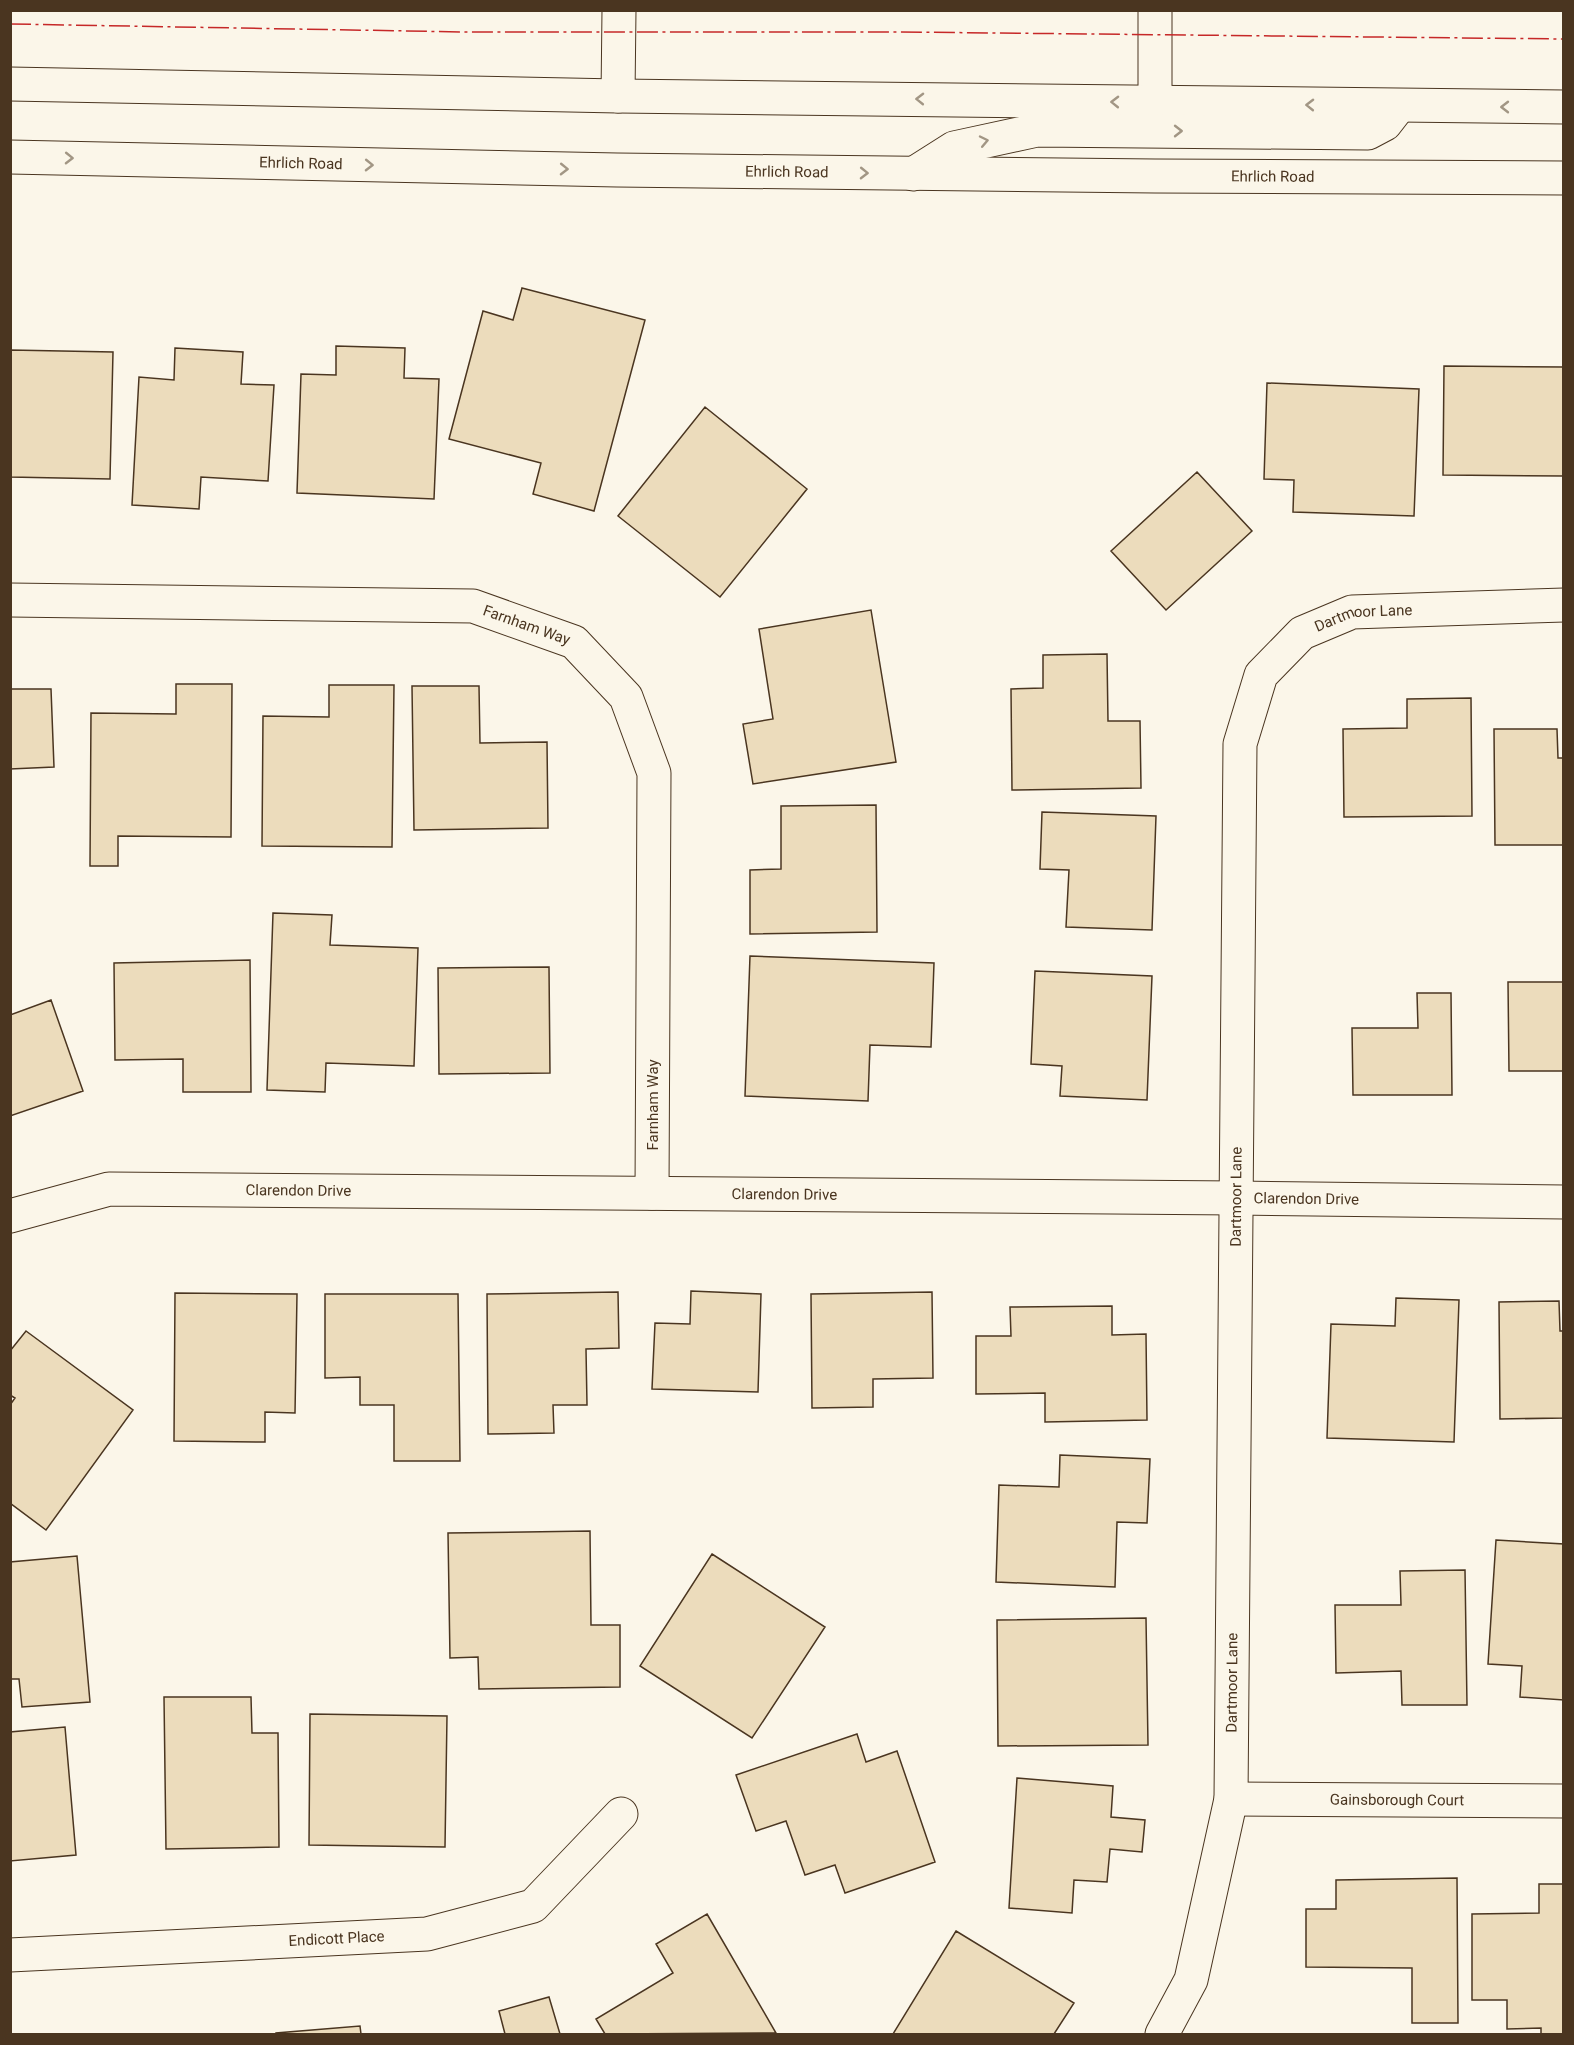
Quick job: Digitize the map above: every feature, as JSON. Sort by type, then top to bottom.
[{"type":"street","points":[[618,96],[619,10]]},
{"type":"street","points":[[1155,10],[1155,102]]},
{"type":"street","points":[[10,84],[618,96],[1563,107]]},
{"type":"street","points":[[913,174],[954,148],[1037,130],[1368,133],[1385,124],[1399,106]]},
{"type":"street","name":"Ehrlich Road","points":[[10,157],[617,170],[1563,178]]},
{"type":"street","name":"Farnham Way","points":[[10,600],[473,606],[574,642],[626,697],[654,773],[652,1193]]},
{"type":"street","name":"Dartmoor Lane","points":[[1162,2034],[1191,1980],[1231,1799],[1240,744],[1261,675],[1302,633],[1352,612],[1563,604]]},
{"type":"street","name":"Clarendon Drive","points":[[10,1216],[109,1189],[1563,1202]]},
{"type":"street","name":"Gainsborough Court","points":[[1231,1799],[1563,1801]]},
{"type":"street","name":"Endicott Place","points":[[10,1955],[427,1934],[533,1906],[621,1814]]},
{"type":"building","points":[[522,288],[645,320],[594,511],[533,494],[541,463],[449,439],[483,311],[513,320]]},
{"type":"building","points":[[336,346],[405,348],[404,378],[439,379],[434,499],[297,493],[301,374],[336,375]]},
{"type":"building","points":[[175,348],[243,352],[241,384],[274,385],[268,481],[201,477],[199,509],[132,505],[139,377],[174,380]]},
{"type":"building","points":[[10,350],[113,352],[110,479],[10,477]]},
{"type":"building","points":[[1444,366],[1564,367],[1564,476],[1443,475]]},
{"type":"building","points":[[1267,383],[1419,389],[1414,516],[1293,512],[1294,480],[1264,479]]},
{"type":"building","points":[[705,407],[807,489],[720,597],[618,516]]},
{"type":"building","points":[[1197,472],[1252,531],[1166,610],[1111,551]]},
{"type":"building","points":[[871,610],[896,762],[753,784],[743,724],[773,719],[759,629]]},
{"type":"building","points":[[1107,654],[1108,721],[1140,721],[1141,788],[1012,790],[1011,689],[1043,688],[1043,655]]},
{"type":"building","points":[[176,684],[232,684],[231,837],[118,836],[118,866],[90,866],[91,713],[176,714]]},
{"type":"building","points":[[329,685],[394,685],[392,847],[262,846],[263,716],[329,717]]},
{"type":"building","points":[[412,686],[479,686],[480,743],[547,742],[548,828],[414,830]]},
{"type":"building","points":[[10,689],[51,689],[54,767],[10,769]]},
{"type":"building","points":[[1471,698],[1472,816],[1344,817],[1343,729],[1407,728],[1407,699]]},
{"type":"building","points":[[1494,729],[1557,729],[1558,758],[1564,758],[1564,845],[1495,845]]},
{"type":"building","points":[[876,805],[877,932],[750,934],[750,870],[781,869],[781,806]]},
{"type":"building","points":[[1042,812],[1156,816],[1152,930],[1066,927],[1069,870],[1040,869]]},
{"type":"building","points":[[273,913],[332,915],[330,945],[418,948],[414,1066],[326,1063],[325,1092],[267,1090]]},
{"type":"building","points":[[750,956],[934,963],[931,1047],[870,1045],[868,1101],[745,1096]]},
{"type":"building","points":[[250,960],[251,1092],[183,1092],[183,1059],[115,1060],[114,963]]},
{"type":"building","points":[[549,967],[550,1073],[439,1074],[438,968]]},
{"type":"building","points":[[1035,971],[1152,976],[1147,1100],[1060,1096],[1062,1066],[1031,1064]]},
{"type":"building","points":[[1508,982],[1564,982],[1564,1071],[1509,1071]]},
{"type":"building","points":[[1417,993],[1451,993],[1452,1095],[1353,1095],[1352,1028],[1418,1028]]},
{"type":"building","points":[[51,1000],[83,1091],[10,1116],[10,1015]]},
{"type":"building","points":[[691,1291],[761,1294],[758,1392],[652,1389],[655,1323],[690,1324]]},
{"type":"building","points":[[618,1292],[619,1348],[586,1349],[587,1405],[553,1405],[554,1433],[488,1434],[487,1294]]},
{"type":"building","points":[[932,1292],[933,1378],[873,1379],[873,1407],[812,1408],[811,1294]]},
{"type":"building","points":[[175,1293],[297,1294],[295,1413],[265,1412],[265,1442],[174,1441]]},
{"type":"building","points":[[325,1294],[458,1294],[460,1461],[394,1461],[394,1405],[360,1405],[360,1377],[325,1378]]},
{"type":"building","points":[[1396,1298],[1459,1300],[1454,1442],[1327,1438],[1331,1324],[1395,1326]]},
{"type":"building","points":[[1559,1301],[1560,1331],[1564,1331],[1564,1418],[1500,1419],[1499,1302]]},
{"type":"building","points":[[1112,1306],[1112,1335],[1146,1334],[1147,1420],[1045,1422],[1045,1393],[976,1394],[976,1336],[1011,1336],[1010,1307]]},
{"type":"building","points":[[26,1331],[133,1410],[46,1530],[10,1503],[10,1405],[15,1398],[10,1395],[10,1351]]},
{"type":"building","points":[[1060,1455],[1150,1459],[1147,1523],[1117,1522],[1115,1587],[996,1582],[999,1485],[1059,1487]]},
{"type":"building","points":[[590,1531],[591,1625],[620,1625],[620,1687],[479,1689],[478,1657],[450,1658],[448,1533]]},
{"type":"building","points":[[1496,1540],[1564,1544],[1564,1700],[1520,1697],[1522,1666],[1488,1664]]},
{"type":"building","points":[[712,1554],[825,1627],[752,1738],[640,1666]]},
{"type":"building","points":[[77,1556],[90,1702],[22,1707],[19,1679],[10,1679],[10,1562]]},
{"type":"building","points":[[1465,1570],[1467,1705],[1402,1705],[1401,1671],[1336,1673],[1335,1605],[1401,1605],[1400,1571]]},
{"type":"building","points":[[1146,1618],[1148,1745],[998,1746],[997,1620]]},
{"type":"building","points":[[164,1697],[251,1697],[252,1733],[278,1733],[279,1847],[166,1849]]},
{"type":"building","points":[[310,1714],[447,1716],[445,1847],[309,1845]]},
{"type":"building","points":[[65,1727],[76,1855],[10,1861],[10,1732]]},
{"type":"building","points":[[857,1734],[866,1762],[897,1751],[935,1862],[845,1893],[835,1865],[805,1875],[786,1821],[756,1831],[736,1775]]},
{"type":"building","points":[[1017,1778],[1113,1786],[1111,1817],[1145,1820],[1142,1852],[1110,1849],[1107,1882],[1074,1880],[1072,1913],[1009,1908]]},
{"type":"building","points":[[1457,1878],[1458,2023],[1412,2023],[1412,1968],[1306,1967],[1306,1909],[1336,1909],[1336,1880]]},
{"type":"building","points":[[1539,1884],[1564,1884],[1564,2034],[1541,2034],[1541,2028],[1507,2029],[1507,2000],[1472,2000],[1472,1914],[1539,1913]]},
{"type":"building","points":[[707,1914],[776,2033],[605,2034],[596,2019],[673,1973],[656,1944]]},
{"type":"building","points":[[956,1931],[1074,2003],[1054,2034],[893,2034]]},
{"type":"building","points":[[549,1997],[560,2034],[505,2034],[499,2011]]},
{"type":"building","points":[[360,2026],[361,2034],[276,2034],[276,2033]]},
{"type":"power","points":[[10,24],[466,32],[901,32],[1564,39]]}]
